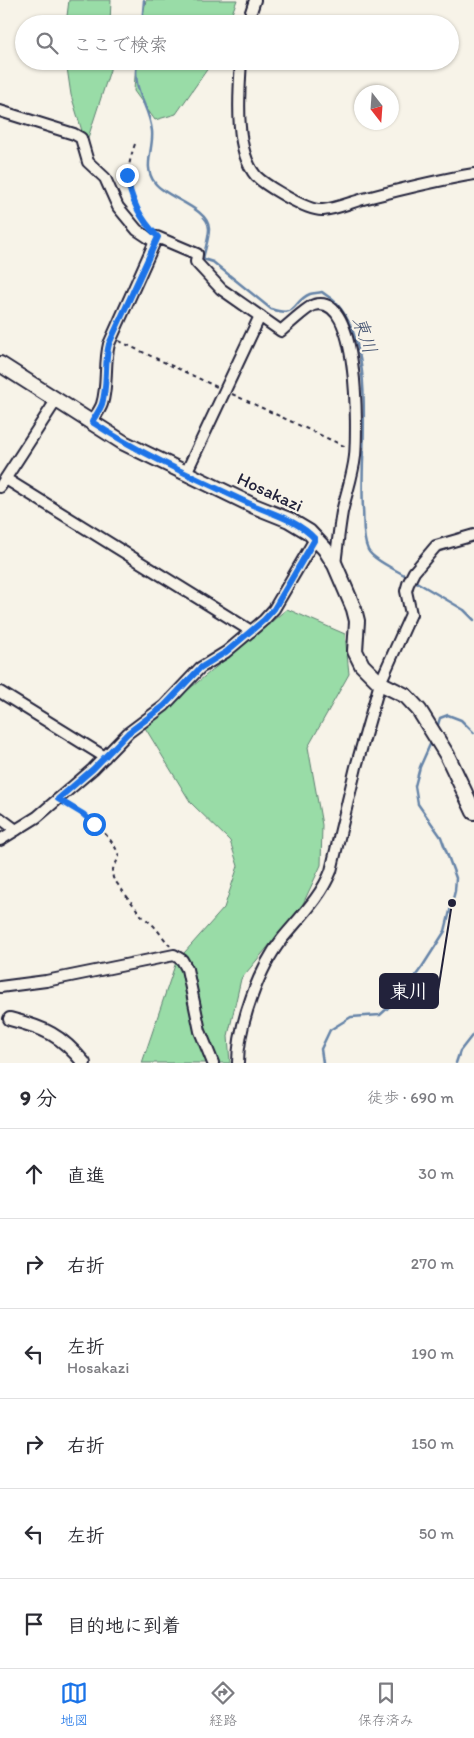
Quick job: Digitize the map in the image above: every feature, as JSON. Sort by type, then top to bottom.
[{"type":"main road","name":"Hosakazi","points":[[0,364],[124,443],[289,520],[309,532],[325,549],[335,565],[355,615],[357,621],[355,651],[362,665],[380,684],[406,696],[419,710],[436,736],[474,812]]},
{"type":"street","points":[[250,15],[255,0]]},
{"type":"street","points":[[240,70],[239,96],[241,124],[248,163],[256,176],[271,188],[298,203],[322,210],[474,174]]},
{"type":"street","points":[[0,111],[74,134],[81,138],[88,162],[105,178],[118,207],[137,230],[197,254],[196,262],[221,289],[281,331],[313,305],[323,304],[335,310],[348,340],[354,374],[356,403],[355,457],[342,513],[335,565]]},
{"type":"street","points":[[92,422],[101,406],[106,354],[109,344],[156,239]]},
{"type":"street","points":[[186,473],[260,316]]},
{"type":"street","points":[[57,399],[3,483],[251,631]]},
{"type":"street","points":[[238,1063],[240,1036],[263,970],[281,940],[327,883],[356,767],[380,684],[411,614],[406,591],[408,584],[414,572],[436,546],[474,535]]},
{"type":"street","points":[[0,840],[37,817],[105,757],[128,733],[164,706],[200,668],[226,652],[251,631],[274,609],[315,539]]},
{"type":"street","points":[[0,692],[105,757]]},
{"type":"street","points":[[0,818],[16,830]]},
{"type":"street","points":[[0,987],[46,981],[174,954],[182,960],[187,969],[200,1031],[213,1063]]},
{"type":"street","points":[[10,1019],[54,1034],[71,1048],[84,1063]]},
{"type":"path","points":[[135,144],[127,175],[129,186],[133,200],[156,239]]},
{"type":"path","points":[[58,799],[83,814],[113,844],[119,857],[112,871],[113,878],[140,915],[154,926],[172,948],[174,954]]},
{"type":"green space","points":[[69,0],[111,0],[110,15],[67,15]]},
{"type":"green space","points":[[146,0],[237,0],[231,15],[143,15]]},
{"type":"green space","points":[[67,70],[110,70],[86,144],[71,95]]},
{"type":"green space","points":[[135,70],[207,70],[176,114],[155,120],[134,91]]},
{"type":"green space","points":[[287,609],[345,634],[349,674],[308,747],[322,825],[321,865],[302,906],[241,979],[228,1036],[230,1063],[142,1063],[176,962],[224,908],[238,866],[230,841],[191,803],[144,726]]},
{"type":"waterway","name":"東川","points":[[143,15],[144,0]]},
{"type":"waterway","name":"東川","points":[[136,70],[139,90],[148,113],[152,131],[149,164],[151,177],[160,188],[195,209],[207,222],[209,232],[203,259],[213,262],[271,309],[286,312],[294,308],[304,297],[322,292],[337,304],[350,324],[358,347],[364,402],[362,484],[365,540],[368,550],[375,558],[408,577]]},
{"type":"waterway","name":"東川","points":[[413,580],[464,610],[474,620]]},
{"type":"waterway","name":"東川","points":[[437,728],[440,718],[448,715],[461,720],[474,733]]},
{"type":"waterway","name":"東川","points":[[323,1063],[321,1049],[330,1030],[351,1017],[380,1015],[400,997],[445,931],[455,891],[456,878],[441,837],[418,804],[415,786],[420,767],[432,740]]},
{"type":"waterway","points":[[456,1063],[460,1051],[474,1033]]},
{"type":"place","name":"東川","points":[[452,903]]},
{"type":"route","points":[[94,824],[83,814],[58,799],[93,769],[128,733],[164,706],[200,668],[226,652],[264,620],[274,609],[315,539],[309,532],[289,520],[254,506],[147,455],[124,443],[92,422],[101,406],[106,354],[109,344],[158,237],[149,229],[133,200],[127,175]]}]
